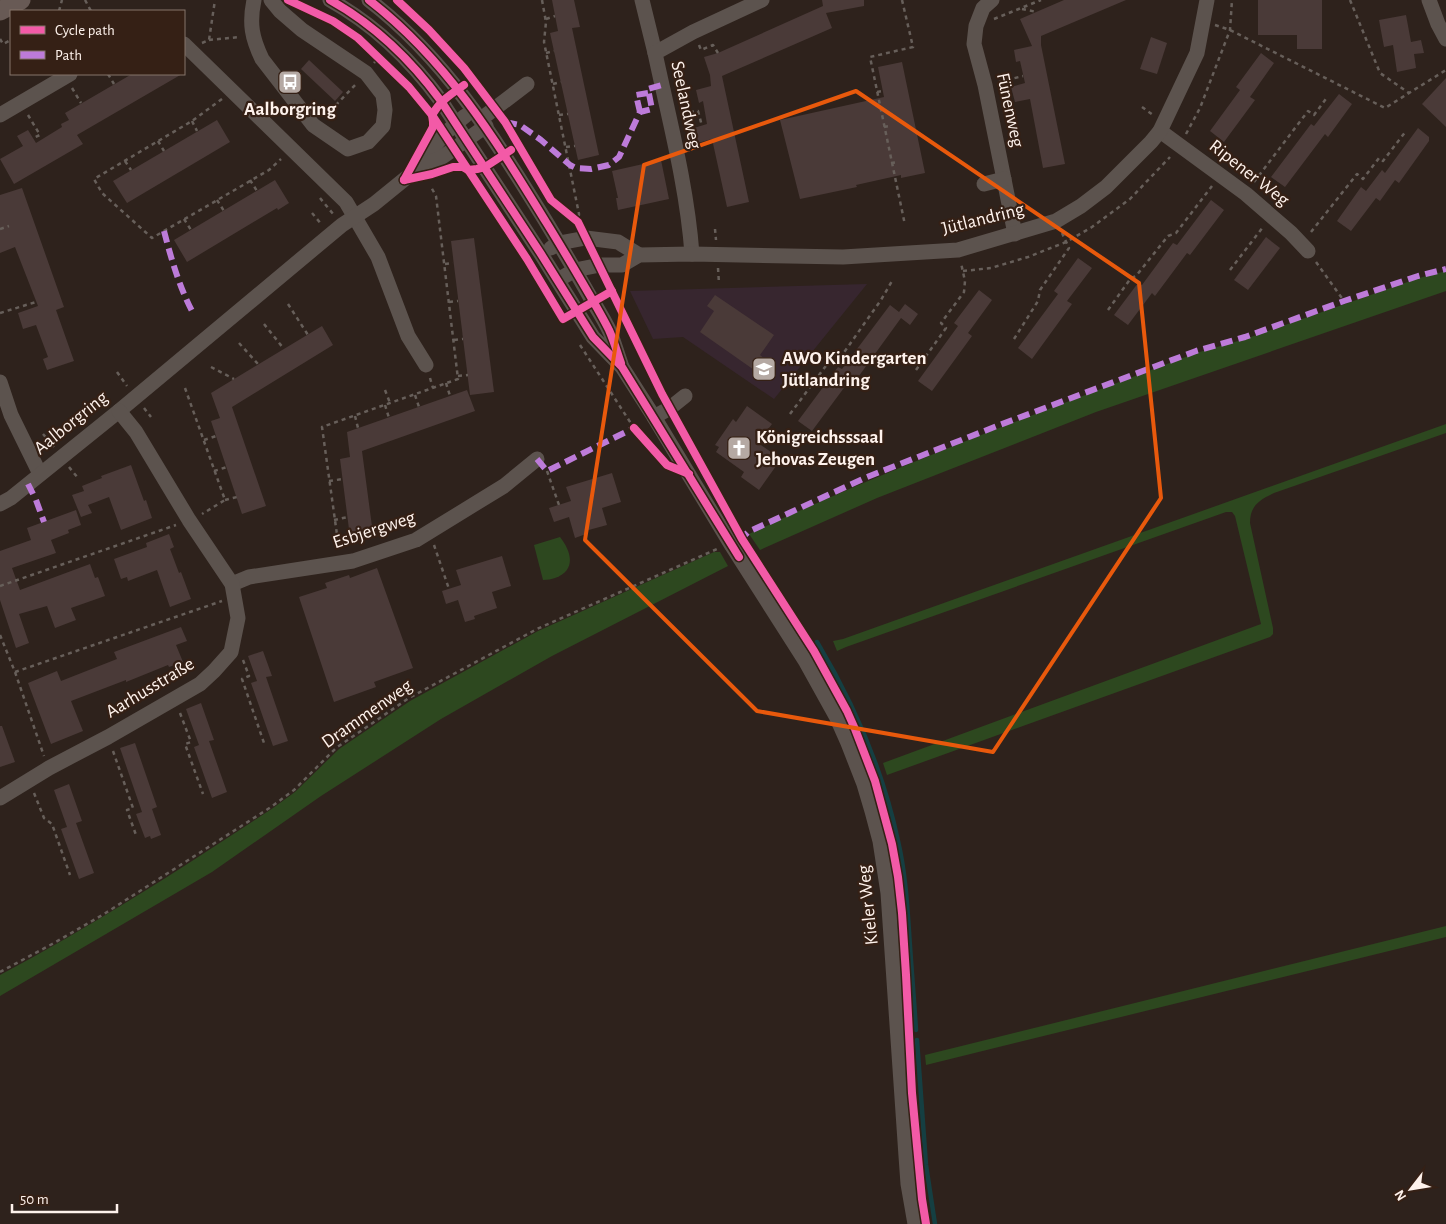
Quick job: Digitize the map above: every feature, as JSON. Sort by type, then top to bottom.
[{"type":"main road","points":[[0,11],[21,0]]},
{"type":"street","points":[[254,0],[251,23],[256,48],[262,59],[313,125],[348,149],[368,142],[383,126],[385,110],[383,96],[366,73],[302,30],[280,11],[271,0]]},
{"type":"street","points":[[330,0],[367,24],[395,47],[429,84],[468,140],[595,340],[622,368]]},
{"type":"street","points":[[369,0],[432,58],[480,118],[575,270],[610,332],[622,368]]},
{"type":"street","points":[[642,0],[655,53]]},
{"type":"street","name":"Seelandweg","points":[[692,254],[687,211],[655,53],[693,32],[762,0]]},
{"type":"street","name":"Fünenweg","points":[[992,0],[983,8],[976,26],[974,44],[985,85],[1015,234]]},
{"type":"street","name":"Jütlandring","points":[[558,280],[575,270],[600,265],[622,264],[639,255],[692,254],[843,257],[958,250],[1056,221],[1082,206],[1106,187],[1160,131],[1197,53],[1207,0]]},
{"type":"street","points":[[1429,0],[1446,39]]},
{"type":"street","points":[[187,47],[346,202],[378,257],[408,336],[426,365]]},
{"type":"street","points":[[0,115],[68,75]]},
{"type":"street","points":[[480,118],[527,84]]},
{"type":"street","name":"Aalborgring","points":[[0,504],[119,411],[342,225],[374,204],[422,165],[444,133],[456,122],[480,118]]},
{"type":"street","name":"Aalborgring","points":[[422,165],[442,158],[468,140],[480,118]]},
{"type":"street","name":"Ripener Weg","points":[[1160,131],[1246,194],[1305,247]]},
{"type":"street","points":[[984,184],[1004,179]]},
{"type":"street","points":[[541,254],[559,243],[586,238],[618,242],[639,255]]},
{"type":"street","name":"Kieler Weg","points":[[622,368],[806,662],[832,708],[864,784],[880,841],[888,893],[907,1175],[915,1224]]},
{"type":"street","points":[[0,382],[11,416],[40,474]]},
{"type":"street","points":[[654,417],[670,408],[685,396]]},
{"type":"street","points":[[119,411],[136,432],[233,590],[238,618],[231,652]]},
{"type":"street","name":"Esbjergweg","points":[[233,590],[249,577],[360,559],[416,540],[504,486],[537,459]]},
{"type":"street","name":"Aarhusstraße","points":[[0,798],[49,768],[108,737],[200,684],[231,652]]},
{"type":"path","points":[[187,47],[209,40],[215,0]]},
{"type":"path","points":[[542,0],[546,19],[544,42],[579,214],[578,222]]},
{"type":"path","points":[[902,0],[913,48],[870,57],[905,225]]},
{"type":"path","points":[[976,26],[1041,0]]},
{"type":"path","points":[[1350,0],[1380,73],[1409,92]]},
{"type":"path","points":[[1020,8],[1037,12]]},
{"type":"path","points":[[546,19],[555,16]]},
{"type":"path","points":[[1204,22],[1230,30],[1385,108],[1446,70]]},
{"type":"path","points":[[693,32],[701,50],[713,45],[718,53]]},
{"type":"path","points":[[0,39],[3,44],[10,40]]},
{"type":"path","points":[[546,53],[554,51]]},
{"type":"path","points":[[313,125],[335,106],[379,56]]},
{"type":"path","points":[[109,75],[114,84]]},
{"type":"path","points":[[985,85],[1023,76]]},
{"type":"path","points":[[552,84],[561,82]]},
{"type":"path","points":[[877,92],[883,91]]},
{"type":"path","points":[[232,92],[192,121],[94,179],[102,193],[152,238],[269,170],[292,148]]},
{"type":"path","points":[[1246,194],[1308,111],[1314,115],[1328,96]]},
{"type":"path","points":[[20,103],[40,135],[33,138]]},
{"type":"path","points":[[668,115],[698,111],[702,126]]},
{"type":"path","points":[[559,115],[568,114]]},
{"type":"path","points":[[192,121],[197,131]]},
{"type":"path","points":[[884,127],[890,126]]},
{"type":"path","points":[[1344,301],[1305,247],[1357,174],[1363,179],[1379,158],[1384,161],[1406,132]]},
{"type":"path","points":[[158,141],[164,151]]},
{"type":"path","points":[[566,147],[575,146]]},
{"type":"path","points":[[125,161],[132,170]]},
{"type":"path","points":[[892,163],[898,162]]},
{"type":"path","points":[[1108,310],[1131,278],[1136,276],[1168,236],[1176,233],[1221,175]]},
{"type":"path","points":[[250,180],[257,191]]},
{"type":"path","points":[[431,187],[436,196],[458,376]]},
{"type":"path","points":[[217,200],[224,210]]},
{"type":"path","points":[[1230,270],[1272,216]]},
{"type":"path","points":[[184,219],[191,230]]},
{"type":"path","points":[[1014,339],[1038,301],[1040,290],[1069,248],[1056,221]]},
{"type":"path","points":[[0,229],[8,226]]},
{"type":"path","points":[[916,370],[946,328],[941,323],[964,292],[966,281],[958,250]]},
{"type":"path","points":[[445,264],[453,263]]},
{"type":"path","points":[[790,414],[834,355],[840,358],[881,300],[892,280]]},
{"type":"path","points":[[450,302],[458,301]]},
{"type":"path","points":[[0,313],[36,302]]},
{"type":"path","points":[[288,304],[308,335]]},
{"type":"path","points":[[264,324],[284,349]]},
{"type":"path","points":[[454,340],[463,339]]},
{"type":"path","points":[[576,340],[634,428]]},
{"type":"path","points":[[239,344],[258,364]]},
{"type":"path","points":[[211,367],[234,379]]},
{"type":"path","points":[[340,563],[322,427],[446,384],[458,378],[458,376],[468,375]]},
{"type":"path","points":[[446,384],[450,396]]},
{"type":"path","points":[[185,388],[225,500]]},
{"type":"path","points":[[385,390],[390,403]]},
{"type":"path","points":[[415,395],[419,407]]},
{"type":"path","points":[[385,405],[389,418]]},
{"type":"path","points":[[355,416],[358,428]]},
{"type":"path","points":[[204,440],[216,436]]},
{"type":"path","points":[[214,472],[227,467]]},
{"type":"path","points":[[547,471],[559,505]]},
{"type":"path","points":[[329,482],[343,479]]},
{"type":"path","points":[[0,586],[189,520],[209,511],[225,500],[237,497]]},
{"type":"path","points":[[334,520],[348,518]]},
{"type":"path","points":[[430,533],[449,589]]},
{"type":"path","points":[[16,672],[233,590]]},
{"type":"path","points":[[0,635],[16,672],[49,768]]},
{"type":"path","points":[[231,652],[240,656],[245,663],[249,676],[242,679],[264,743]]},
{"type":"path","points":[[175,698],[191,742],[184,744],[203,794]]},
{"type":"path","points":[[108,737],[134,808],[127,810],[136,835]]},
{"type":"path","points":[[29,780],[44,818],[52,824],[70,875]]},
{"type":"highlighted area","points":[[856,91],[1139,283],[1161,498],[993,752],[757,711],[585,540],[644,165]]},
{"type":"shaded area","name":"AWO Kindergarten Jütlandring","points":[[867,284],[774,399],[683,337],[653,339],[630,291]]},
{"type":"green space","points":[[1446,271],[1446,291],[1096,412],[877,498],[760,550],[749,534],[915,461],[1196,353],[1245,339],[1419,278]]},
{"type":"green space","points":[[1446,424],[1446,433],[1274,493],[1256,504],[1250,517],[1250,523],[1273,628],[1273,634],[1270,637],[887,775],[883,763],[1261,624],[1235,516],[1232,512],[1226,512],[837,651],[833,641]]},
{"type":"green space","points":[[560,537],[569,554],[569,565],[562,575],[543,580],[534,545]]},
{"type":"green space","points":[[744,545],[781,604],[780,605],[742,547]]},
{"type":"green space","points":[[714,552],[720,552],[728,566],[552,656],[441,719],[321,796],[212,872],[0,996],[0,975],[138,895],[273,808],[295,792],[339,749],[410,701],[538,631]]},
{"type":"green space","points":[[786,615],[790,617],[842,706],[840,707],[822,673]]},
{"type":"green space","points":[[873,789],[875,789],[887,830],[898,889],[907,1028],[905,1028],[896,890],[886,838]]},
{"type":"green space","points":[[1446,926],[1446,937],[926,1065],[925,1055]]},
{"type":"building","points":[[552,0],[574,0],[580,27],[572,28],[599,155],[578,160],[550,33],[558,31]]},
{"type":"building","points":[[822,0],[864,0],[864,6],[826,13],[832,28],[722,76],[749,202],[727,207],[712,139],[698,143],[694,128],[707,124],[703,101],[699,103],[696,90],[711,86],[710,75],[704,57],[718,53],[823,6]]},
{"type":"building","points":[[1064,0],[1126,0],[1041,36],[1041,45],[1065,164],[1043,168],[1030,99],[1015,102],[1011,87],[1025,83],[1020,61],[1016,62],[1014,50],[1032,46],[1020,19]]},
{"type":"building","points":[[1258,0],[1322,0],[1322,49],[1297,49],[1297,35],[1258,35]]},
{"type":"building","points":[[1406,15],[1411,42],[1421,40],[1424,53],[1414,54],[1416,68],[1397,72],[1393,45],[1384,47],[1379,20]]},
{"type":"building","points":[[1151,37],[1167,43],[1157,74],[1140,69]]},
{"type":"building","points":[[1261,53],[1274,63],[1250,97],[1255,100],[1224,142],[1210,131],[1240,90],[1236,87]]},
{"type":"building","points":[[309,60],[343,92],[335,101],[301,69]]},
{"type":"building","points":[[902,62],[925,173],[901,178],[901,175],[856,185],[857,187],[800,199],[780,120],[884,97],[878,67]]},
{"type":"building","points":[[130,75],[180,75],[77,135],[83,144],[14,184],[0,159],[23,146],[17,136],[28,130],[36,143],[62,127],[61,124],[69,120],[65,113]]},
{"type":"building","points":[[1446,78],[1446,127],[1422,104]]},
{"type":"building","points":[[1339,94],[1352,104],[1328,137],[1325,134],[1285,187],[1271,177],[1311,124],[1314,126]]},
{"type":"building","points":[[217,120],[230,142],[127,203],[113,181]]},
{"type":"building","points":[[1418,128],[1429,137],[1429,141],[1399,183],[1395,180],[1380,201],[1376,198],[1351,231],[1337,221],[1361,187],[1366,191],[1382,170],[1385,173]]},
{"type":"building","points":[[661,160],[669,199],[618,210],[616,198],[618,198],[612,171]]},
{"type":"building","points":[[275,180],[289,203],[278,210],[277,208],[187,262],[174,240]]},
{"type":"building","points":[[22,188],[64,307],[56,310],[74,361],[47,370],[43,359],[48,357],[36,325],[23,329],[18,313],[38,306],[15,247],[0,253],[0,195]]},
{"type":"building","points":[[1211,200],[1224,210],[1190,255],[1187,253],[1155,296],[1152,293],[1128,325],[1114,315],[1138,283],[1142,285],[1173,243],[1177,245]]},
{"type":"building","points":[[1266,237],[1280,248],[1248,290],[1234,280]]},
{"type":"building","points":[[474,238],[494,392],[470,395],[451,241]]},
{"type":"building","points":[[1078,258],[1092,268],[1067,301],[1072,304],[1032,359],[1018,348],[1058,294],[1054,291]]},
{"type":"building","points":[[979,290],[992,300],[968,333],[972,336],[932,391],[918,381],[958,326],[954,323]]},
{"type":"building","points":[[715,295],[774,335],[760,355],[765,359],[757,372],[700,332],[714,311],[707,306]]},
{"type":"building","points":[[905,304],[918,314],[910,325],[901,318],[856,380],[852,377],[812,431],[798,421],[838,367],[842,369],[890,305],[899,312]]},
{"type":"building","points":[[322,326],[333,345],[232,407],[266,506],[242,514],[211,421],[220,418],[211,393]]},
{"type":"building","points":[[467,390],[475,411],[362,451],[373,534],[350,537],[340,459],[350,457],[347,432]]},
{"type":"building","name":"Königreichsssaal Jehovas Zeugen","points":[[747,406],[772,424],[758,443],[781,459],[759,490],[741,477],[744,472],[716,452],[719,447],[715,445],[733,419],[736,422]]},
{"type":"building","points":[[131,465],[152,518],[121,530],[109,497],[88,505],[92,513],[81,517],[72,495],[84,491],[82,486],[102,478],[101,476]]},
{"type":"building","points":[[612,473],[621,502],[602,508],[607,525],[585,531],[586,534],[575,538],[569,517],[554,522],[549,508],[571,501],[566,487]]},
{"type":"building","points":[[76,510],[81,525],[68,530],[69,533],[51,540],[56,553],[12,568],[20,590],[90,564],[95,578],[98,577],[105,596],[71,608],[76,620],[55,628],[47,606],[19,614],[29,643],[16,648],[0,600],[0,551],[31,540],[27,528]]},
{"type":"building","points":[[169,534],[174,547],[170,549],[191,599],[170,607],[157,570],[128,581],[127,577],[121,579],[114,559],[147,547],[146,543]]},
{"type":"building","points":[[502,556],[511,586],[492,592],[497,608],[474,616],[475,619],[465,622],[458,600],[446,604],[442,591],[461,585],[456,570]]},
{"type":"building","points":[[377,568],[413,668],[374,682],[376,687],[334,702],[299,597],[327,588],[325,583],[349,575],[350,578]]},
{"type":"building","points":[[181,627],[187,641],[176,645],[183,662],[169,667],[168,665],[71,701],[83,731],[51,744],[28,683],[57,671],[61,681],[117,659],[114,652]]},
{"type":"building","points":[[263,651],[272,676],[266,677],[288,741],[273,746],[251,683],[257,681],[248,656]]},
{"type":"building","points":[[201,703],[214,740],[209,741],[227,792],[212,798],[194,747],[199,745],[186,709]]},
{"type":"building","points":[[0,726],[2,726],[15,762],[0,767]]},
{"type":"building","points":[[135,743],[157,807],[152,809],[161,835],[151,839],[150,836],[145,838],[136,814],[142,812],[120,748]]},
{"type":"building","points":[[69,784],[82,821],[76,823],[94,873],[79,879],[61,829],[67,827],[54,790]]},
{"type":"waterway","points":[[817,642],[843,689],[866,738],[892,815],[905,886],[916,1030]]},
{"type":"waterway","points":[[917,1040],[926,1165],[935,1224]]},
{"type":"marked path","points":[[505,122],[520,125],[576,168],[591,169],[609,165],[619,157],[640,112],[652,109],[648,89],[662,85]]},
{"type":"marked path","points":[[640,112],[636,95],[648,93]]},
{"type":"marked path","points":[[164,231],[179,282],[192,311]]},
{"type":"marked path","points":[[739,541],[748,532],[867,477],[997,426],[1196,351],[1245,337],[1418,276],[1446,269]]},
{"type":"marked path","points":[[537,459],[547,471],[634,428]]},
{"type":"marked path","points":[[28,484],[33,494]]},
{"type":"marked path","points":[[36,500],[44,522]]},
{"type":"cycle path","points":[[288,0],[333,21],[358,38],[409,87],[432,115],[527,259],[563,319],[612,291]]},
{"type":"cycle path","points":[[330,0],[362,21],[391,44],[417,71],[441,101],[593,337],[622,367],[739,557]]},
{"type":"cycle path","points":[[369,0],[397,23],[422,48],[468,102],[552,231],[609,330],[621,363]]},
{"type":"cycle path","points":[[397,0],[429,30],[464,68],[505,122],[551,200],[578,222],[662,394],[742,539],[814,651],[855,729],[875,781],[892,844],[898,877],[902,913],[912,1093],[926,1224]]},
{"type":"cycle path","points":[[404,180],[433,127],[432,115],[435,110],[450,95],[464,85]]},
{"type":"cycle path","points":[[404,180],[453,167],[463,167],[468,170],[485,167],[511,150]]},
{"type":"cycle path","points":[[634,428],[667,465],[689,474]]},
{"type":"place","name":"Aalborgring","points":[[290,82]]},
{"type":"place","name":"AWO Kindergarten Jütlandring","points":[[764,369]]},
{"type":"place","name":"Königreichsssaal Jehovas Zeugen","points":[[739,448]]}]
